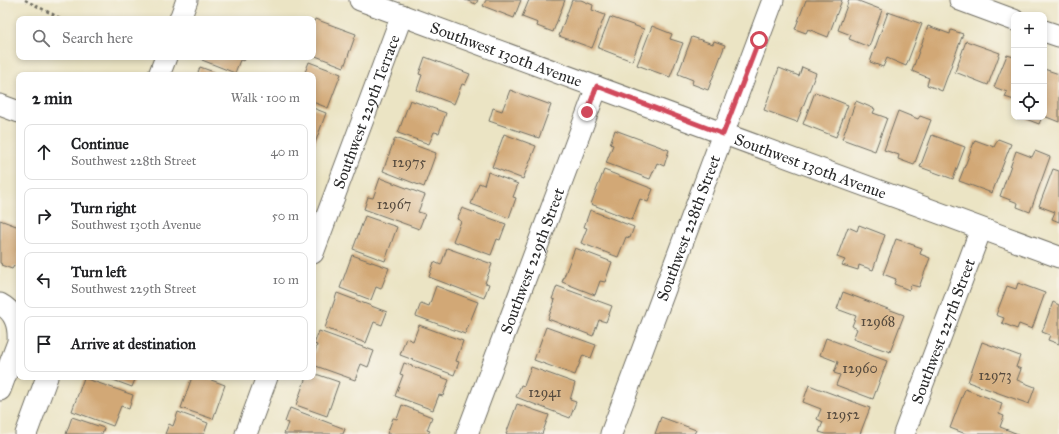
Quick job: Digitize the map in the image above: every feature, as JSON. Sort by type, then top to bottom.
[{"type":"street","points":[[181,16],[187,0]]},
{"type":"street","name":"Southwest 130th Avenue","points":[[360,0],[597,86],[1059,258]]},
{"type":"street","name":"Southwest 228th Street","points":[[611,434],[773,0]]},
{"type":"street","points":[[960,0],[1011,19]]},
{"type":"street","name":"Southwest 229th Terrace","points":[[316,245],[402,15]]},
{"type":"street","points":[[1047,32],[1059,36]]},
{"type":"street","points":[[160,72],[165,60]]},
{"type":"street","name":"Southwest 229th Street","points":[[467,434],[597,86]]},
{"type":"street","points":[[0,105],[16,111]]},
{"type":"street","name":"Southwest 227th Street","points":[[904,434],[981,229]]},
{"type":"street","points":[[0,304],[12,313],[16,320]]},
{"type":"street","points":[[0,390],[16,347]]},
{"type":"street","points":[[26,434],[46,380]]},
{"type":"street","points":[[246,434],[266,380]]},
{"type":"path","points":[[25,0],[56,16]]},
{"type":"building","points":[[465,0],[478,0],[476,4]]},
{"type":"building","points":[[486,0],[521,0],[514,18],[483,6]]},
{"type":"building","points":[[529,0],[565,0],[553,32],[537,26],[538,23],[522,17]]},
{"type":"building","points":[[572,0],[581,0],[593,5],[592,10],[605,15],[592,48],[559,36]]},
{"type":"building","points":[[806,0],[842,0],[828,37],[808,29],[806,33],[795,29]]},
{"type":"building","points":[[849,0],[856,0],[882,10],[869,47],[849,39],[851,35],[838,30]]},
{"type":"building","points":[[888,12],[922,24],[906,66],[887,58],[883,67],[870,62]]},
{"type":"building","points":[[610,17],[644,29],[632,61],[598,48]]},
{"type":"building","points":[[316,19],[356,34],[344,67],[316,56]]},
{"type":"building","points":[[652,26],[672,34],[670,39],[683,43],[670,77],[637,65]]},
{"type":"building","points":[[928,26],[950,34],[951,30],[963,34],[942,91],[927,85],[929,78],[912,71]]},
{"type":"building","points":[[692,37],[713,44],[714,41],[725,45],[708,90],[692,84],[693,80],[678,74]]},
{"type":"building","points":[[966,41],[1000,53],[988,85],[955,72]]},
{"type":"building","points":[[1007,55],[1011,56],[1011,99],[1005,97],[1007,92],[994,87]]},
{"type":"building","points":[[425,57],[470,74],[465,85],[462,84],[454,104],[417,90],[422,75],[419,74]]},
{"type":"building","points":[[202,60],[240,60],[235,72]]},
{"type":"building","points":[[309,62],[341,74],[328,108],[316,103],[316,72],[305,72]]},
{"type":"building","points":[[200,67],[214,72],[198,72]]},
{"type":"building","points":[[802,67],[816,73],[797,122],[764,110],[779,68],[799,76]]},
{"type":"building","points":[[1047,70],[1059,74],[1059,122],[1047,117]]},
{"type":"building","points":[[510,90],[551,105],[539,138],[489,121],[493,108],[502,111]]},
{"type":"building","points":[[815,92],[848,105],[836,137],[803,124]]},
{"type":"building","points":[[410,100],[446,113],[439,133],[434,132],[429,144],[398,133]]},
{"type":"building","points":[[856,101],[875,109],[873,113],[887,118],[875,151],[842,139]]},
{"type":"building","points":[[316,109],[326,113],[316,140]]},
{"type":"building","points":[[898,111],[918,119],[920,116],[931,120],[914,165],[898,159],[899,155],[884,150]]},
{"type":"building","points":[[1029,120],[1041,120],[1039,124]]},
{"type":"building","points":[[615,130],[669,150],[664,166],[657,163],[650,179],[606,163],[613,145],[610,144]]},
{"type":"building","points":[[504,134],[536,146],[523,179],[492,167]]},
{"type":"building","points":[[932,135],[965,147],[953,179],[920,167]]},
{"type":"building","points":[[395,138],[436,153],[424,187],[383,171]]},
{"type":"building","points":[[998,139],[1011,144],[992,193],[959,181],[975,140],[994,147]]},
{"type":"building","points":[[1016,151],[1032,157],[1035,151],[1050,157],[1030,212],[1017,207],[1018,203],[1000,196]]},
{"type":"building","points":[[1053,169],[1059,171],[1059,222],[1052,219],[1055,212],[1039,206]]},
{"type":"building","points":[[604,170],[653,189],[648,202],[640,199],[632,220],[591,204]]},
{"type":"building","points":[[488,172],[518,184],[513,197],[516,198],[509,218],[471,204],[479,183],[484,185]]},
{"type":"building","points":[[380,178],[425,195],[418,212],[425,214],[419,229],[364,209],[368,197],[373,198]]},
{"type":"building","points":[[462,208],[506,224],[500,240],[497,239],[491,255],[453,241],[461,221],[457,219]]},
{"type":"building","points":[[590,210],[634,227],[630,238],[626,237],[618,257],[581,243],[587,228],[584,227]]},
{"type":"building","points":[[365,216],[397,227],[385,261],[353,249]]},
{"type":"building","points":[[0,220],[16,226],[16,267],[14,266],[12,269],[1,265],[2,264],[0,263]]},
{"type":"building","points":[[859,225],[885,235],[873,270],[859,265],[858,270],[842,265],[845,260],[837,257],[848,227],[857,231]]},
{"type":"building","points":[[896,239],[922,248],[920,254],[930,258],[919,287],[911,285],[909,290],[894,284],[896,279],[883,274]]},
{"type":"building","points":[[447,248],[492,264],[485,283],[489,284],[484,298],[429,277],[434,262],[441,265]]},
{"type":"building","points":[[575,248],[612,262],[605,282],[600,281],[595,295],[562,282]]},
{"type":"building","points":[[352,255],[389,268],[381,289],[376,287],[371,300],[340,288]]},
{"type":"building","points":[[1018,283],[1045,293],[1032,329],[1019,324],[1017,329],[1002,323],[1004,318],[996,315],[1007,286],[1016,289]]},
{"type":"building","points":[[436,286],[478,302],[465,334],[416,316],[421,303],[429,306]]},
{"type":"building","points":[[557,286],[612,306],[606,322],[599,320],[593,336],[548,319],[555,300],[552,299]]},
{"type":"building","points":[[843,292],[904,315],[890,352],[853,339],[857,329],[852,326],[856,316],[837,309]]},
{"type":"building","points":[[337,293],[387,312],[382,325],[374,322],[366,343],[325,328]]},
{"type":"building","points":[[1053,302],[1059,305],[1059,344],[1048,340],[1050,335],[1042,332]]},
{"type":"building","points":[[419,325],[463,341],[456,361],[459,362],[454,375],[400,355],[406,338],[413,341]]},
{"type":"building","points":[[546,327],[596,345],[591,358],[583,355],[575,375],[534,360]]},
{"type":"building","points":[[319,331],[374,351],[368,367],[361,364],[355,380],[316,366],[316,339]]},
{"type":"building","points":[[826,338],[887,361],[873,399],[836,385],[840,375],[834,373],[838,362],[820,355]]},
{"type":"building","points":[[982,342],[1020,356],[1016,367],[1021,369],[1017,380],[1035,387],[1029,404],[968,382]]},
{"type":"building","points":[[404,363],[449,380],[443,396],[439,395],[433,410],[395,396],[403,375],[400,374]]},
{"type":"building","points":[[531,367],[575,383],[570,400],[576,402],[570,418],[516,397],[521,385],[524,386]]},
{"type":"building","points":[[316,374],[339,382],[327,416],[296,405],[305,380],[316,380]]},
{"type":"building","points":[[83,380],[90,380],[133,395],[129,409],[121,406],[113,426],[72,411]]},
{"type":"building","points":[[113,380],[135,380],[132,387]]},
{"type":"building","points":[[191,380],[211,380],[225,385],[213,419],[181,408]]},
{"type":"building","points":[[809,385],[870,408],[860,434],[826,434],[819,432],[823,422],[817,419],[821,409],[803,402]]},
{"type":"building","points":[[965,389],[1002,403],[999,414],[1004,416],[1000,427],[1018,434],[966,434],[950,428]]},
{"type":"building","points":[[517,404],[549,415],[542,434],[506,434]]},
{"type":"building","points":[[402,405],[432,417],[427,430],[430,431],[428,434],[387,434],[393,418],[397,419]]},
{"type":"building","points":[[290,408],[345,429],[343,434],[284,434],[288,423],[285,422]]},
{"type":"building","points":[[178,412],[208,423],[204,434],[165,434],[169,424],[173,426]]},
{"type":"building","points":[[72,417],[104,428],[102,434],[66,434]]},
{"type":"building","points":[[661,417],[696,430],[694,434],[655,434]]},
{"type":"route","points":[[587,112],[597,86],[723,134],[759,40]]}]
